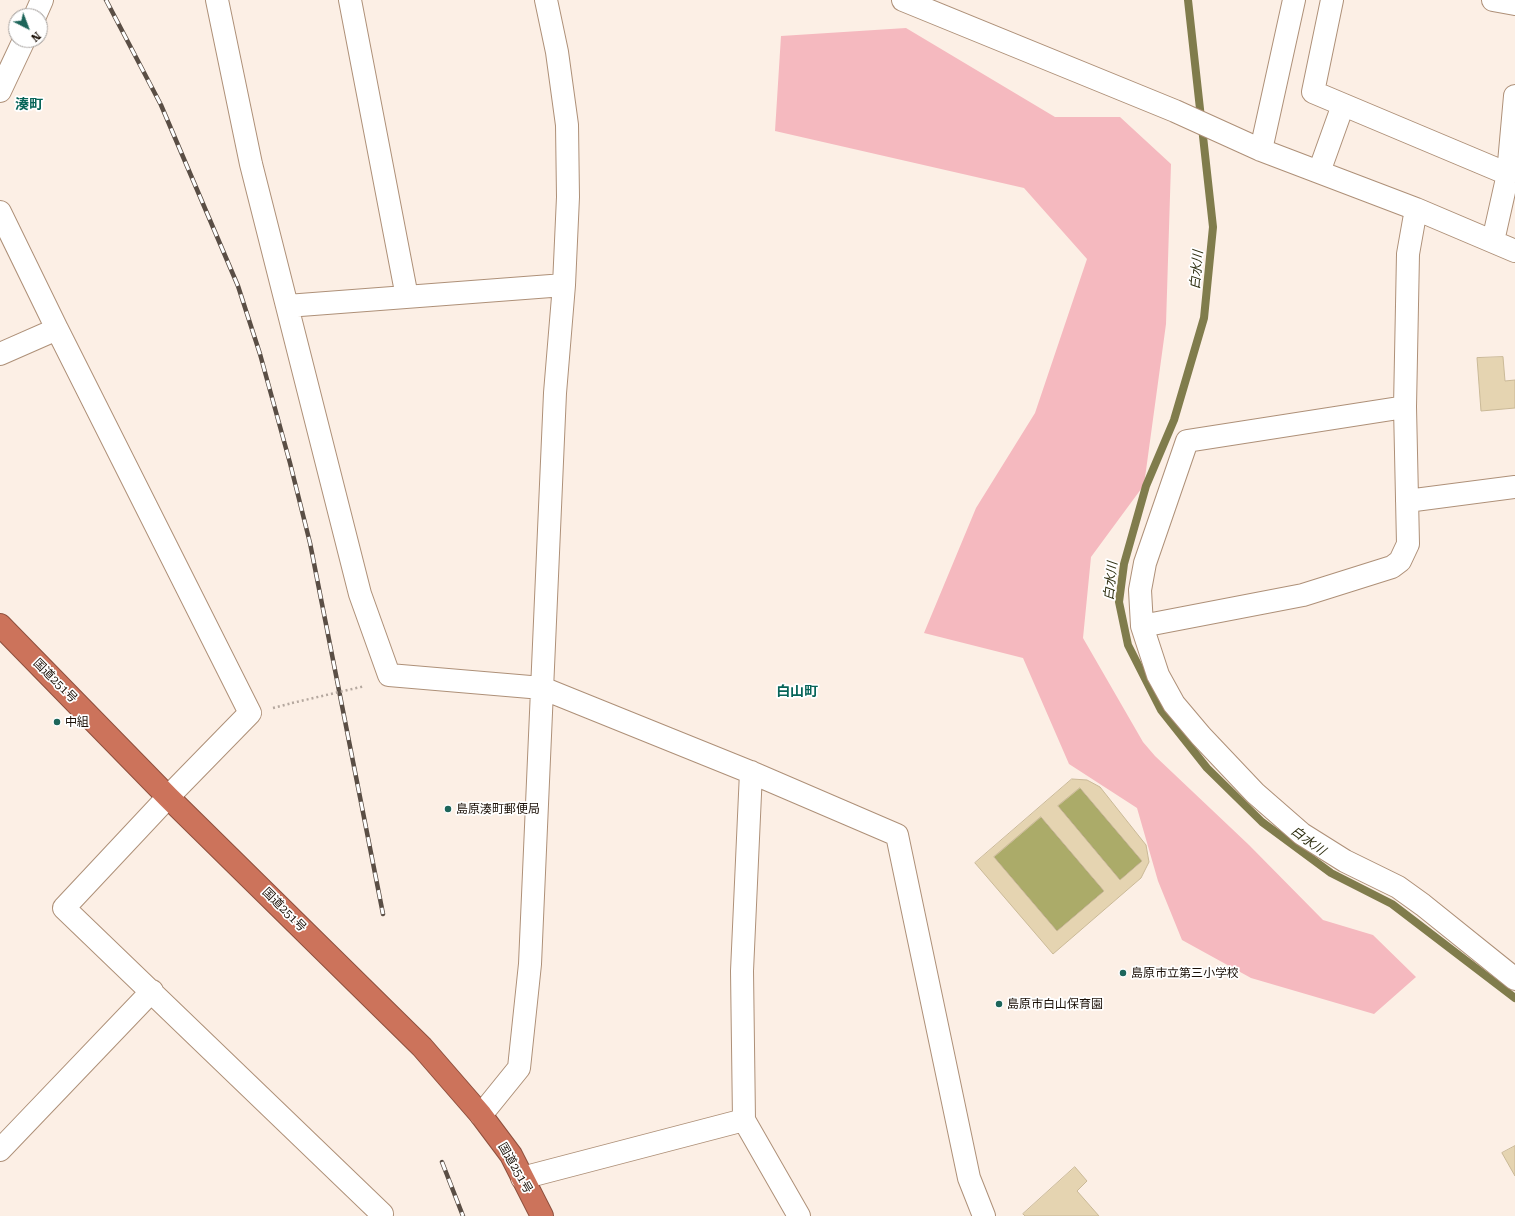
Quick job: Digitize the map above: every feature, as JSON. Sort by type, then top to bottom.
[{"type":"highway","name":"国道251号","points":[[0,625],[168,797],[422,1047],[481,1115],[510,1155],[542,1216]]},
{"type":"street","points":[[217,0],[251,164],[360,594],[389,675],[542,688],[751,772],[897,835],[969,1178],[984,1216]]},
{"type":"street","points":[[350,0],[407,297]]},
{"type":"street","points":[[481,1115],[519,1068],[530,964],[555,393],[564,285],[568,196],[567,125],[558,52],[546,0]]},
{"type":"street","points":[[903,0],[1175,111],[1261,150],[1416,209],[1515,251]]},
{"type":"street","points":[[1261,150],[1294,0]]},
{"type":"street","points":[[1332,0],[1313,92],[1508,174]]},
{"type":"street","points":[[1492,0],[1515,4]]},
{"type":"street","points":[[0,91],[20,48]]},
{"type":"street","points":[[1493,241],[1508,174],[1515,96]]},
{"type":"street","points":[[1319,172],[1343,104]]},
{"type":"street","points":[[1142,626],[1303,595],[1392,567],[1400,561],[1408,544],[1405,407],[1408,254],[1416,209]]},
{"type":"street","points":[[0,212],[57,329],[250,713],[168,797],[64,908],[152,991],[382,1214]]},
{"type":"street","points":[[287,306],[564,285]]},
{"type":"street","points":[[0,354],[57,329]]},
{"type":"street","points":[[1405,407],[1187,441],[1145,563],[1140,590],[1142,626],[1158,676],[1174,704],[1201,736],[1255,792],[1302,834],[1345,861],[1398,887],[1423,905],[1515,979]]},
{"type":"street","points":[[1407,500],[1515,487]]},
{"type":"street","points":[[751,772],[742,971],[744,1120],[799,1216]]},
{"type":"street","points":[[0,1150],[152,991]]},
{"type":"street","points":[[522,1178],[744,1120]]},
{"type":"path","points":[[292,703],[365,686]]},
{"type":"shaded area","points":[[906,28],[1055,117],[1120,117],[1171,164],[1166,324],[1144,485],[1091,557],[1083,638],[1143,742],[1155,756],[1249,845],[1323,920],[1373,935],[1416,977],[1374,1014],[1251,978],[1182,940],[1158,881],[1137,808],[1069,764],[1023,658],[924,633],[976,508],[1035,413],[1087,259],[1024,188],[775,131],[781,36]]},
{"type":"shaded area","points":[[1080,788],[1142,861],[1120,880],[1058,806]]},
{"type":"shaded area","points":[[1041,817],[1104,891],[1057,931],[994,857]]},
{"type":"building","points":[[1503,357],[1505,381],[1515,380],[1515,408],[1481,411],[1477,358]]},
{"type":"building","points":[[1072,779],[1087,780],[1100,787],[1146,845],[1149,862],[1141,878],[1053,954],[975,863]],"holes":[[[1080,788],[1142,861],[1120,880],[1058,806]],[[1041,817],[1104,891],[1057,931],[994,857]]]},
{"type":"building","points":[[1515,1146],[1515,1176],[1502,1153]]},
{"type":"building","points":[[1075,1167],[1087,1181],[1077,1191],[1099,1216],[1025,1216],[1023,1214]]},
{"type":"waterway","name":"白水川","points":[[1188,0],[1213,227],[1204,318],[1174,420],[1146,486],[1124,564],[1119,602],[1128,645],[1161,710],[1207,768],[1262,822],[1331,873],[1392,904],[1515,998]]},
{"type":"railway","points":[[106,0],[161,105],[238,286],[260,354],[310,543],[383,914]]},
{"type":"railway","points":[[442,1162],[463,1216]]},
{"type":"place","name":"中組","points":[[57,722]]},
{"type":"place","name":"島原湊町郵便局","points":[[448,809]]},
{"type":"place","name":"島原市立第三小学校","points":[[1123,973]]},
{"type":"place","name":"島原市白山保育園","points":[[999,1004]]},
{"type":"district","name":"湊町","points":[[29,105]]},
{"type":"district","name":"白山町","points":[[797,692]]}]
